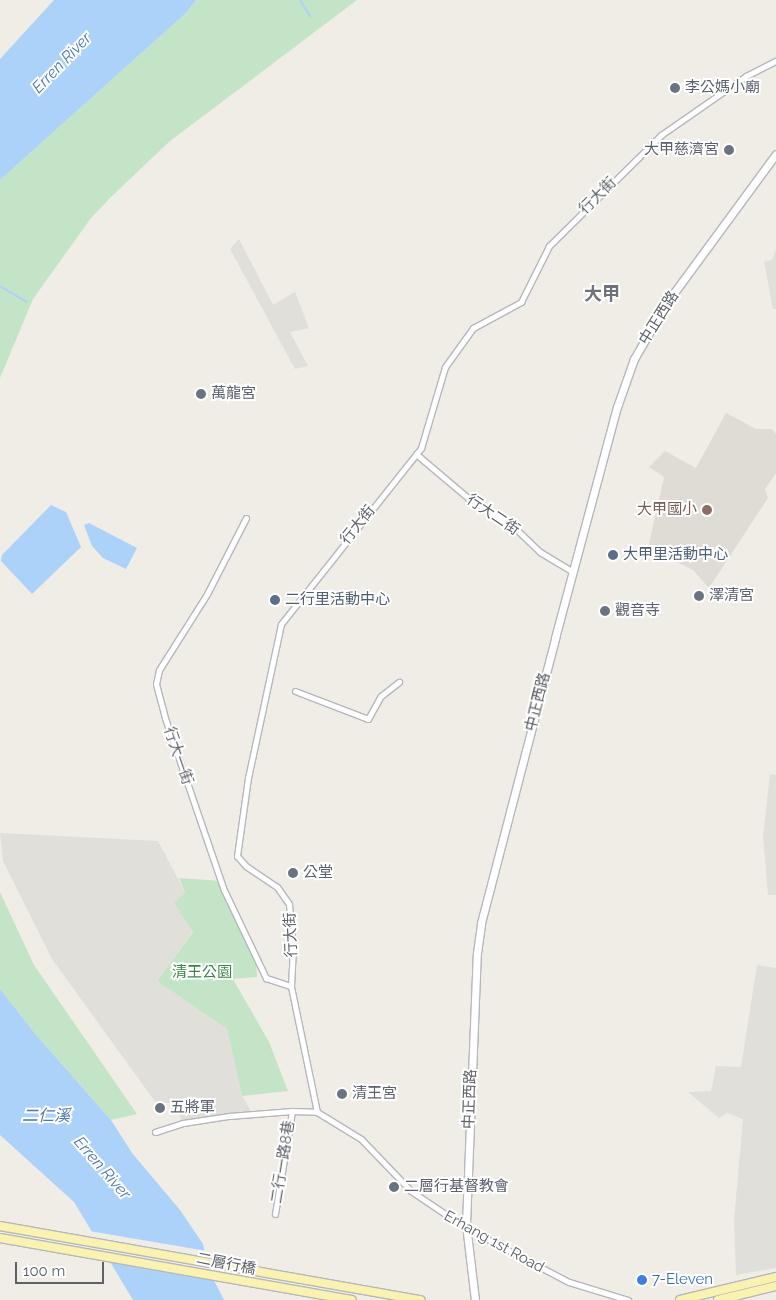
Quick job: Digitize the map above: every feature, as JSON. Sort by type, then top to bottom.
[{"type":"main road","name":"二層行橋","points":[[0,1226],[176,1254],[421,1300]]},
{"type":"main road","name":"二層行橋","points":[[0,1238],[352,1300]]},
{"type":"main road","points":[[680,1300],[776,1277]]},
{"type":"main road","points":[[718,1300],[776,1286]]},
{"type":"street","name":"行大街","points":[[316,1112],[291,986],[293,949],[289,904],[277,887],[246,866],[237,856],[248,778],[281,624],[416,454],[424,439],[439,380],[452,353],[473,328],[520,302],[548,246],[661,135],[746,76],[776,61]]},
{"type":"street","name":"中正西路","points":[[475,1300],[466,1228],[478,940],[616,407],[634,359],[665,305],[776,154]]},
{"type":"street","name":"行大二街","points":[[416,454],[468,498],[514,528],[540,552],[573,572]]},
{"type":"street","name":"行大一街","points":[[246,518],[207,594],[159,670],[156,684],[165,718],[224,890],[266,978],[291,986]]},
{"type":"street","points":[[295,691],[368,719],[381,696],[399,682]]},
{"type":"street","name":"Erhang 1st Road","points":[[154,1132],[183,1123],[229,1116],[292,1111],[316,1112],[361,1139],[411,1191],[466,1228],[569,1282],[628,1300]]},
{"type":"street","name":"二行一路8巷","points":[[275,1214],[292,1111]]},
{"type":"shaded area","points":[[239,239],[273,305],[295,292],[309,328],[290,332],[308,366],[295,369],[230,249]]},
{"type":"shaded area","points":[[776,250],[776,309],[773,309],[764,262],[772,260]]},
{"type":"shaded area","name":"大甲國小","points":[[726,413],[756,429],[772,429],[776,434],[776,473],[765,489],[768,498],[709,588],[693,570],[675,561],[646,557],[664,477],[649,467],[665,451],[696,468]]},
{"type":"shaded area","points":[[770,774],[776,775],[776,895],[768,895],[763,836]]},
{"type":"shaded area","points":[[0,833],[158,841],[185,892],[174,903],[193,931],[157,981],[227,1029],[242,1096],[253,1114],[183,1123],[173,1103],[156,1103],[52,959],[3,861]]},
{"type":"shaded area","points":[[757,965],[776,968],[776,1268],[736,1275],[734,1220],[743,1119],[727,1113],[719,1118],[688,1092],[711,1091],[716,1066],[741,1067]]},
{"type":"green space","points":[[196,0],[357,0],[170,141],[91,218],[33,299],[0,378],[0,180],[186,13]]},
{"type":"green space","name":"清王公園","points":[[179,878],[221,881],[256,957],[257,977],[233,979],[269,1042],[288,1091],[242,1096],[227,1029],[157,981],[193,932],[174,903],[185,892]]},
{"type":"green space","points":[[0,892],[34,965],[137,1114],[111,1120],[37,1036],[0,989]]},
{"type":"water","name":"Erren River","points":[[54,0],[196,0],[186,13],[0,180],[0,59]]},
{"type":"water","points":[[51,505],[66,512],[81,547],[32,594],[1,561],[2,555]]},
{"type":"water","points":[[89,523],[137,548],[126,569],[103,558],[92,546],[84,525]]},
{"type":"water","name":"二仁溪","points":[[0,989],[37,1036],[111,1120],[132,1153],[180,1210],[203,1244],[209,1271],[224,1300],[133,1300],[74,1202],[0,1135]]},
{"type":"pier","points":[[89,1231],[207,1251],[217,1281],[108,1262]]},
{"type":"waterway","points":[[300,0],[310,16]]},
{"type":"waterway","points":[[0,286],[27,302]]},
{"type":"place","name":"李公媽小廟","points":[[675,88]]},
{"type":"place","name":"大甲慈濟宮","points":[[729,150]]},
{"type":"place","name":"萬龍宮","points":[[201,394]]},
{"type":"place","name":"大甲國小","points":[[707,510]]},
{"type":"place","name":"大甲里活動中心","points":[[613,555]]},
{"type":"place","name":"澤清宮","points":[[699,596]]},
{"type":"place","name":"二行里活動中心","points":[[275,600]]},
{"type":"place","name":"觀音寺","points":[[605,611]]},
{"type":"place","name":"公堂","points":[[293,873]]},
{"type":"place","name":"清王宮","points":[[342,1094]]},
{"type":"place","name":"五將軍","points":[[160,1108]]},
{"type":"place","name":"二層行基督教會","points":[[394,1187]]},
{"type":"place","name":"7-Eleven","points":[[642,1280]]},
{"type":"district","name":"大甲","points":[[602,294]]}]
